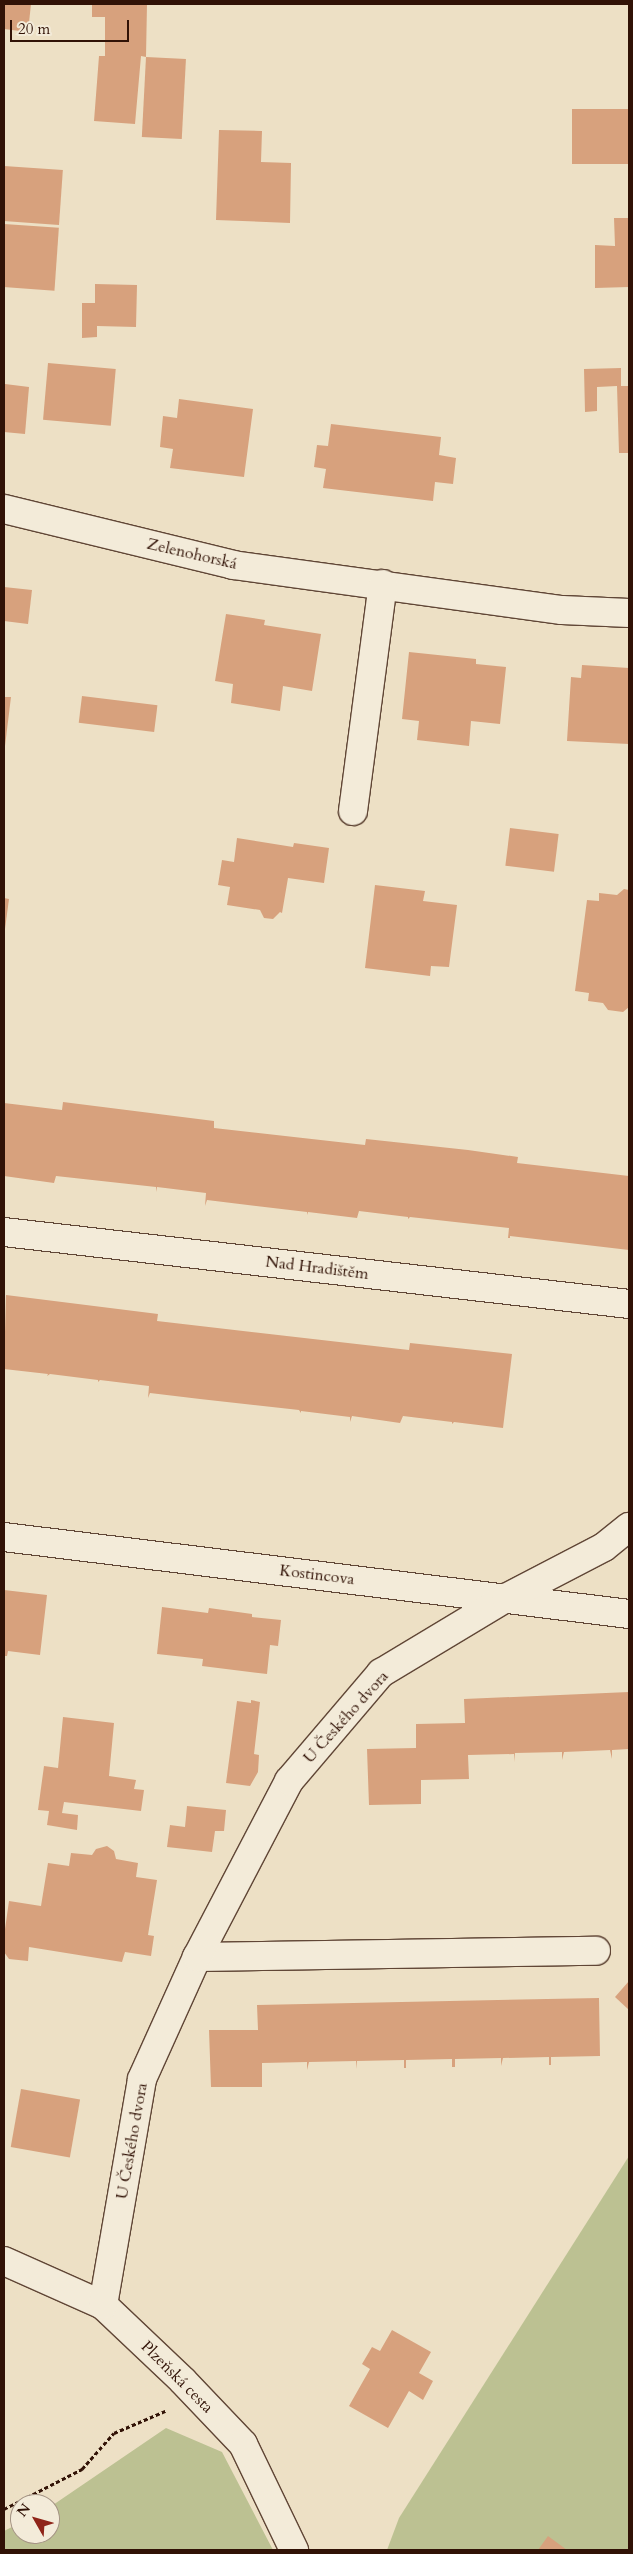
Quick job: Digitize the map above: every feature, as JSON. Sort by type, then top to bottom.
[{"type":"street","name":"Zelenohorská","points":[[4,509],[233,564],[562,610],[629,613]]},
{"type":"street","points":[[353,811],[383,584]]},
{"type":"street","name":"Nad Hradištěm","points":[[4,1232],[629,1304]]},
{"type":"street","name":"U Českého dvora","points":[[104,2305],[142,2079],[196,1958],[289,1781],[381,1673],[506,1598],[604,1547],[629,1527]]},
{"type":"street","name":"Kostincova","points":[[4,1537],[629,1614]]},
{"type":"street","points":[[196,1958],[596,1952]]},
{"type":"street","name":"Plzeňská cesta","points":[[4,2261],[104,2305],[198,2398],[243,2444],[294,2550]]},
{"type":"path","points":[[4,2510],[82,2469],[114,2433],[198,2398]]},
{"type":"green space","points":[[629,2156],[629,2550],[387,2550],[399,2518]]},
{"type":"green space","points":[[166,2428],[222,2452],[273,2550],[4,2550],[4,2531],[10,2528],[10,2544],[60,2544],[60,2500]]},
{"type":"building","points":[[4,4],[31,4],[28,32],[4,29]]},
{"type":"building","points":[[92,4],[147,4],[146,57],[141,56],[135,124],[94,121],[99,56],[105,56],[105,17],[92,17]]},
{"type":"building","points":[[146,57],[186,59],[182,139],[142,137]]},
{"type":"building","points":[[572,109],[629,109],[629,164],[572,164]]},
{"type":"building","points":[[219,130],[262,131],[261,162],[291,163],[290,223],[216,220]]},
{"type":"building","points":[[4,166],[63,170],[59,225],[4,221]]},
{"type":"building","points":[[614,218],[629,218],[629,287],[595,288],[595,245],[615,246]]},
{"type":"building","points":[[4,224],[59,228],[54,291],[4,287]]},
{"type":"building","points":[[95,284],[137,285],[136,327],[97,326],[97,337],[82,338],[82,303],[95,303]]},
{"type":"building","points":[[48,363],[116,369],[111,426],[43,420]]},
{"type":"building","points":[[621,368],[621,386],[629,386],[629,453],[619,453],[617,386],[597,387],[597,411],[585,412],[584,369]]},
{"type":"building","points":[[5,384],[29,387],[25,434],[4,432]]},
{"type":"building","points":[[179,399],[253,409],[244,477],[170,468],[173,449],[160,447],[163,416],[177,418]]},
{"type":"building","points":[[331,424],[441,437],[439,455],[456,458],[453,484],[435,482],[433,501],[323,488],[326,469],[314,467],[317,445],[328,446]]},
{"type":"building","points":[[4,587],[32,590],[28,624],[4,621]]},
{"type":"building","points":[[226,614],[265,620],[264,625],[321,634],[312,691],[283,686],[280,711],[231,703],[233,684],[215,681]]},
{"type":"building","points":[[409,652],[476,659],[476,664],[506,667],[500,724],[471,721],[469,746],[417,740],[419,721],[402,719]]},
{"type":"building","points":[[582,665],[629,668],[629,744],[567,741],[571,677],[581,678]]},
{"type":"building","points":[[82,696],[157,705],[154,732],[79,723]]},
{"type":"building","points":[[4,697],[11,697],[5,746],[4,746]]},
{"type":"building","points":[[510,828],[559,834],[554,872],[505,866]]},
{"type":"building","points":[[237,838],[293,847],[294,843],[329,848],[324,883],[288,878],[282,913],[280,912],[273,919],[264,918],[260,910],[227,905],[230,887],[218,885],[222,860],[234,862]]},
{"type":"building","points":[[375,885],[425,891],[423,901],[457,905],[449,967],[431,966],[430,976],[365,968]]},
{"type":"building","points":[[624,889],[629,890],[629,1007],[623,1012],[608,1010],[603,1003],[588,1001],[589,993],[575,991],[587,900],[599,901],[599,893],[617,895]]},
{"type":"building","points":[[4,898],[9,899],[5,929],[4,929]]},
{"type":"building","points":[[63,1102],[214,1121],[214,1128],[365,1145],[366,1139],[468,1150],[518,1157],[517,1163],[629,1176],[629,1250],[510,1236],[508,1238],[509,1228],[410,1217],[408,1219],[408,1217],[359,1211],[357,1218],[308,1212],[308,1215],[307,1212],[207,1200],[205,1206],[206,1193],[157,1187],[156,1192],[156,1187],[56,1176],[54,1183],[4,1176],[4,1103],[62,1110]]},
{"type":"building","points":[[6,1295],[158,1314],[157,1321],[409,1350],[410,1343],[512,1354],[503,1428],[454,1422],[452,1424],[452,1422],[403,1416],[400,1423],[352,1416],[350,1422],[350,1417],[301,1411],[301,1413],[299,1410],[150,1393],[148,1398],[149,1386],[100,1380],[98,1382],[98,1380],[50,1374],[47,1376],[48,1374],[4,1369]]},
{"type":"building","points":[[4,1590],[47,1595],[40,1655],[8,1651],[7,1656],[4,1656]]},
{"type":"building","points":[[162,1607],[208,1613],[209,1608],[252,1614],[252,1617],[281,1620],[278,1646],[270,1645],[267,1674],[202,1666],[203,1659],[157,1654]]},
{"type":"building","points":[[629,1692],[629,1749],[612,1750],[612,1759],[610,1750],[564,1752],[562,1760],[562,1752],[515,1753],[514,1762],[514,1754],[468,1755],[469,1779],[421,1780],[421,1804],[369,1805],[367,1749],[416,1748],[416,1724],[465,1723],[464,1699]]},
{"type":"building","points":[[251,1700],[260,1702],[254,1754],[259,1755],[258,1772],[250,1786],[226,1783],[237,1701],[251,1703]]},
{"type":"building","points":[[63,1717],[114,1723],[109,1776],[136,1780],[134,1789],[144,1790],[141,1811],[64,1802],[62,1813],[78,1815],[77,1830],[47,1825],[49,1811],[38,1810],[44,1766],[58,1768]]},
{"type":"building","points":[[187,1806],[226,1810],[224,1831],[215,1831],[212,1852],[167,1847],[170,1825],[185,1827]]},
{"type":"building","points":[[107,1846],[114,1851],[116,1859],[138,1863],[136,1877],[157,1880],[148,1935],[154,1936],[151,1956],[125,1952],[122,1962],[29,1947],[28,1961],[9,1959],[4,1952],[4,1936],[9,1901],[41,1906],[48,1863],[69,1866],[71,1853],[92,1855],[96,1849]]},
{"type":"building","points":[[629,1981],[629,2010],[615,1997]]},
{"type":"building","points":[[599,1998],[600,2056],[551,2057],[551,2065],[549,2065],[549,2057],[503,2058],[501,2066],[501,2058],[455,2059],[455,2067],[452,2067],[452,2059],[406,2060],[406,2068],[404,2068],[404,2060],[357,2061],[356,2069],[356,2061],[309,2062],[307,2070],[307,2062],[262,2063],[262,2087],[211,2087],[209,2030],[258,2030],[257,2005]]},
{"type":"building","points":[[21,2089],[80,2099],[70,2158],[11,2147]]},
{"type":"building","points":[[392,2330],[431,2352],[419,2373],[433,2381],[423,2400],[409,2391],[388,2428],[349,2406],[370,2369],[362,2364],[372,2347],[380,2351]]},
{"type":"building","points":[[548,2536],[567,2550],[538,2550]]}]
